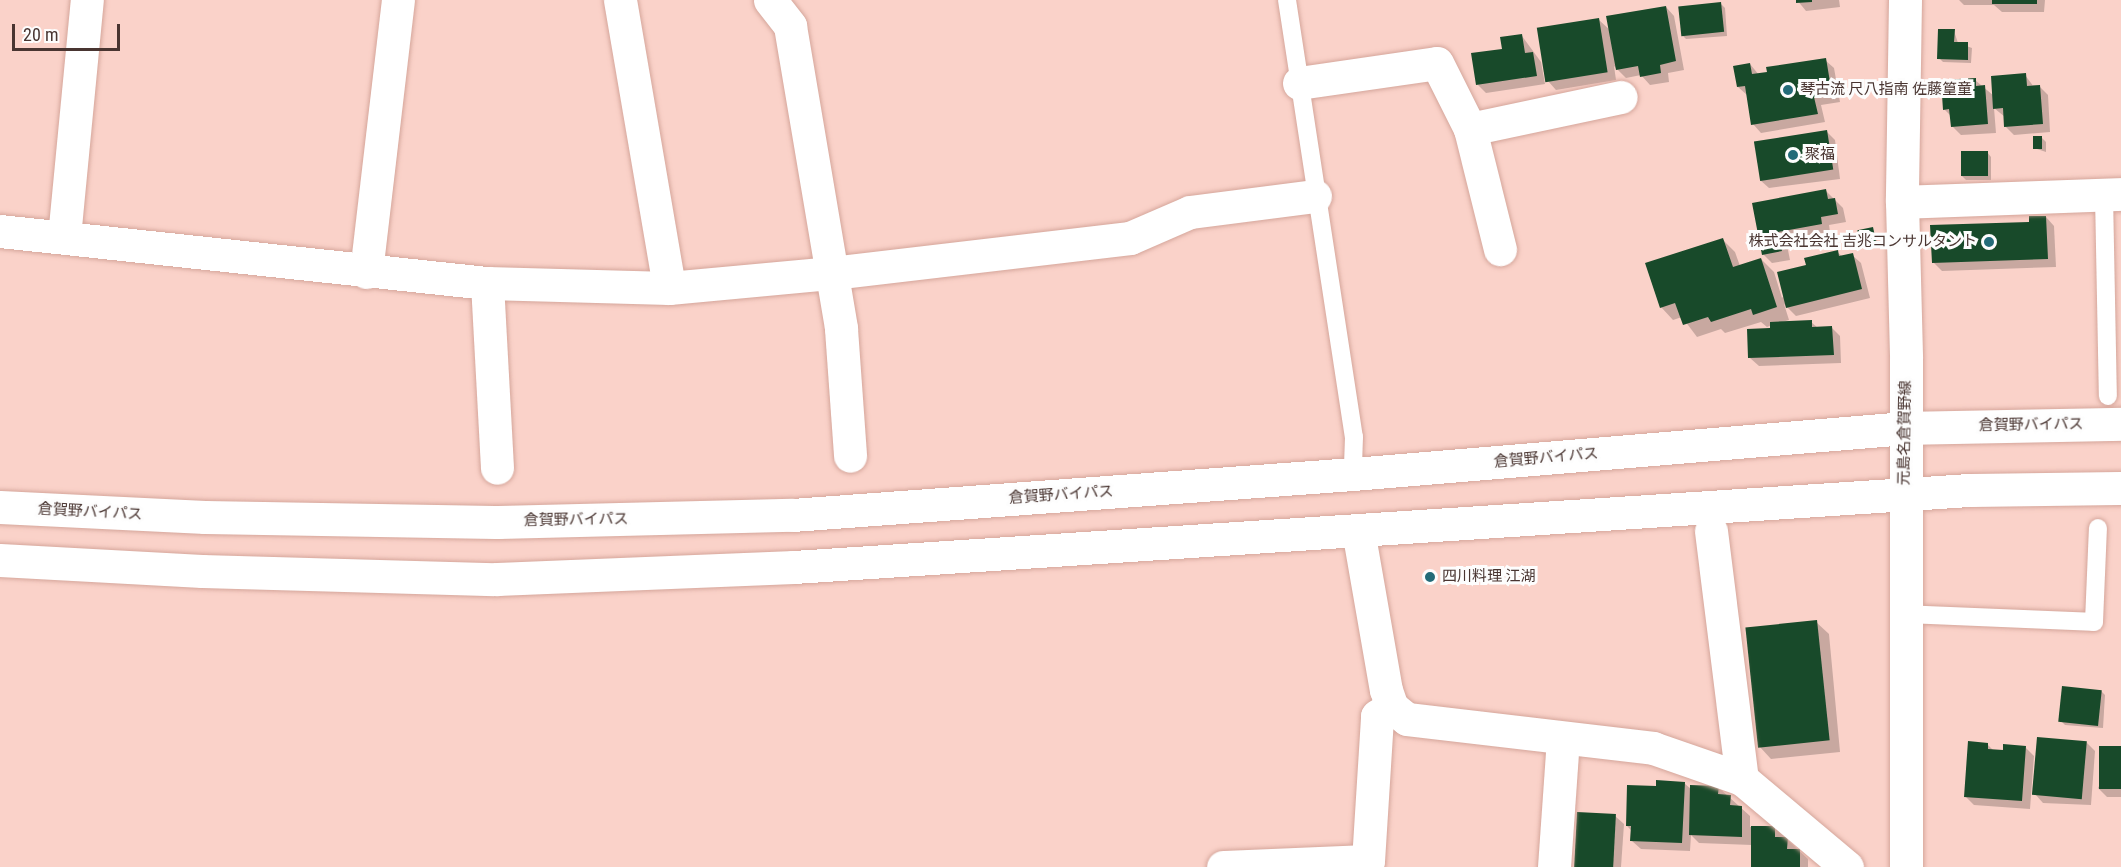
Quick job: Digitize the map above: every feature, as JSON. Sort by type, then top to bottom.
[{"type":"main road","points":[[64,237],[87,0]]},
{"type":"main road","points":[[366,272],[398,0]]},
{"type":"main road","points":[[620,0],[669,288]]},
{"type":"main road","points":[[771,0],[790,26],[841,329],[850,456]]},
{"type":"main road","name":"元島名倉賀野線","points":[[1905,0],[1902,202],[1906,867]]},
{"type":"main road","points":[[1299,83],[1437,63],[1470,129],[1500,249]]},
{"type":"main road","points":[[1470,129],[1621,97]]},
{"type":"main road","points":[[1902,202],[2112,194]]},
{"type":"main road","points":[[0,231],[366,272],[487,283],[669,288],[832,273],[1130,238],[1190,212],[1315,196]]},
{"type":"main road","points":[[487,283],[497,468]]},
{"type":"main road","name":"倉賀野バイパス","points":[[0,507],[205,518],[498,522],[792,515],[1353,474],[2115,410]]},
{"type":"main road","points":[[0,560],[202,571],[497,579],[794,567],[1905,495],[2121,488]]},
{"type":"main road","points":[[1358,530],[1384,679],[1392,707],[1407,719],[1653,748],[1742,779],[1847,867]]},
{"type":"main road","points":[[1711,531],[1742,779]]},
{"type":"main road","points":[[1223,867],[1368,861],[1377,716],[1392,707]]},
{"type":"main road","points":[[1554,867],[1563,738]]},
{"type":"lane","points":[[1287,0],[1315,196],[1354,437],[1353,474]]},
{"type":"lane","points":[[2112,194],[2115,410]]},
{"type":"lane","points":[[1904,614],[2094,622],[2098,528]]},
{"type":"building","points":[[1796,0],[1812,0],[1812,2],[1796,3]]},
{"type":"building","points":[[1992,0],[2037,0],[2037,4],[1992,4]]},
{"type":"building","points":[[1721,2],[1724,32],[1681,36],[1678,6]]},
{"type":"building","points":[[1666,6],[1676,61],[1660,65],[1661,73],[1640,77],[1638,66],[1616,70],[1606,16]]},
{"type":"building","points":[[1599,18],[1608,72],[1545,82],[1537,28]]},
{"type":"building","points":[[1938,29],[1955,29],[1954,42],[1968,42],[1968,60],[1937,59]]},
{"type":"building","points":[[1522,34],[1525,53],[1533,52],[1537,76],[1476,85],[1471,53],[1502,49],[1500,37]]},
{"type":"building","name":"琴古流 尺八指南 佐藤篁童","points":[[1826,58],[1832,94],[1814,97],[1818,114],[1751,125],[1745,86],[1737,87],[1733,66],[1750,63],[1752,74],[1767,72],[1766,67]]},
{"type":"building","points":[[2026,73],[2027,86],[2040,85],[2043,124],[2004,127],[2003,108],[1993,109],[1991,76]]},
{"type":"building","points":[[1976,78],[1976,86],[1985,85],[1988,124],[1951,127],[1949,109],[1943,110],[1941,80]]},
{"type":"building","name":"聚福","points":[[1827,130],[1833,170],[1760,181],[1754,142]]},
{"type":"building","points":[[2033,136],[2042,136],[2042,149],[2033,149]]},
{"type":"building","points":[[1961,151],[1988,151],[1988,176],[1961,176]]},
{"type":"building","points":[[1826,189],[1828,199],[1835,198],[1838,214],[1821,217],[1822,224],[1778,232],[1782,251],[1762,255],[1752,203]]},
{"type":"building","name":"株式会社会社 吉兆コンサルタント","points":[[2029,216],[2046,216],[2048,259],[1932,263],[1930,225],[2029,222]]},
{"type":"building","points":[[1873,227],[1876,241],[1860,244],[1857,230]]},
{"type":"building","points":[[1723,238],[1733,267],[1761,258],[1777,307],[1753,315],[1751,309],[1711,322],[1708,317],[1683,325],[1675,303],[1660,308],[1645,263]]},
{"type":"building","points":[[1838,250],[1839,256],[1853,253],[1862,289],[1786,308],[1777,272],[1806,265],[1804,258]]},
{"type":"building","points":[[1812,320],[1812,327],[1832,326],[1834,355],[1748,358],[1747,329],[1770,328],[1770,322]]},
{"type":"building","points":[[1817,620],[1830,740],[1758,748],[1745,628]]},
{"type":"building","points":[[2062,686],[2102,690],[2098,726],[2058,722]]},
{"type":"building","points":[[2037,737],[2087,741],[2082,799],[2032,795]]},
{"type":"building","points":[[1968,741],[1988,743],[1988,749],[2003,750],[2003,744],[2026,746],[2022,801],[1964,797]]},
{"type":"building","points":[[2099,746],[2121,746],[2121,789],[2099,789]]},
{"type":"building","points":[[1656,780],[1685,782],[1682,843],[1630,841],[1631,826],[1626,826],[1627,785],[1656,786]]},
{"type":"building","points":[[1690,785],[1719,786],[1718,794],[1731,795],[1730,805],[1742,806],[1742,837],[1689,835]]},
{"type":"building","points":[[1577,812],[1616,814],[1613,867],[1574,867]]},
{"type":"building","points":[[1751,826],[1775,826],[1775,837],[1788,837],[1787,849],[1800,849],[1800,867],[1751,867]]},
{"type":"place","name":"琴古流 尺八指南 佐藤篁童","points":[[1788,90]]},
{"type":"place","name":"聚福","points":[[1793,155]]},
{"type":"place","name":"株式会社会社 吉兆コンサルタント","points":[[1989,242]]},
{"type":"place","name":"四川料理 江湖","points":[[1430,577]]}]
